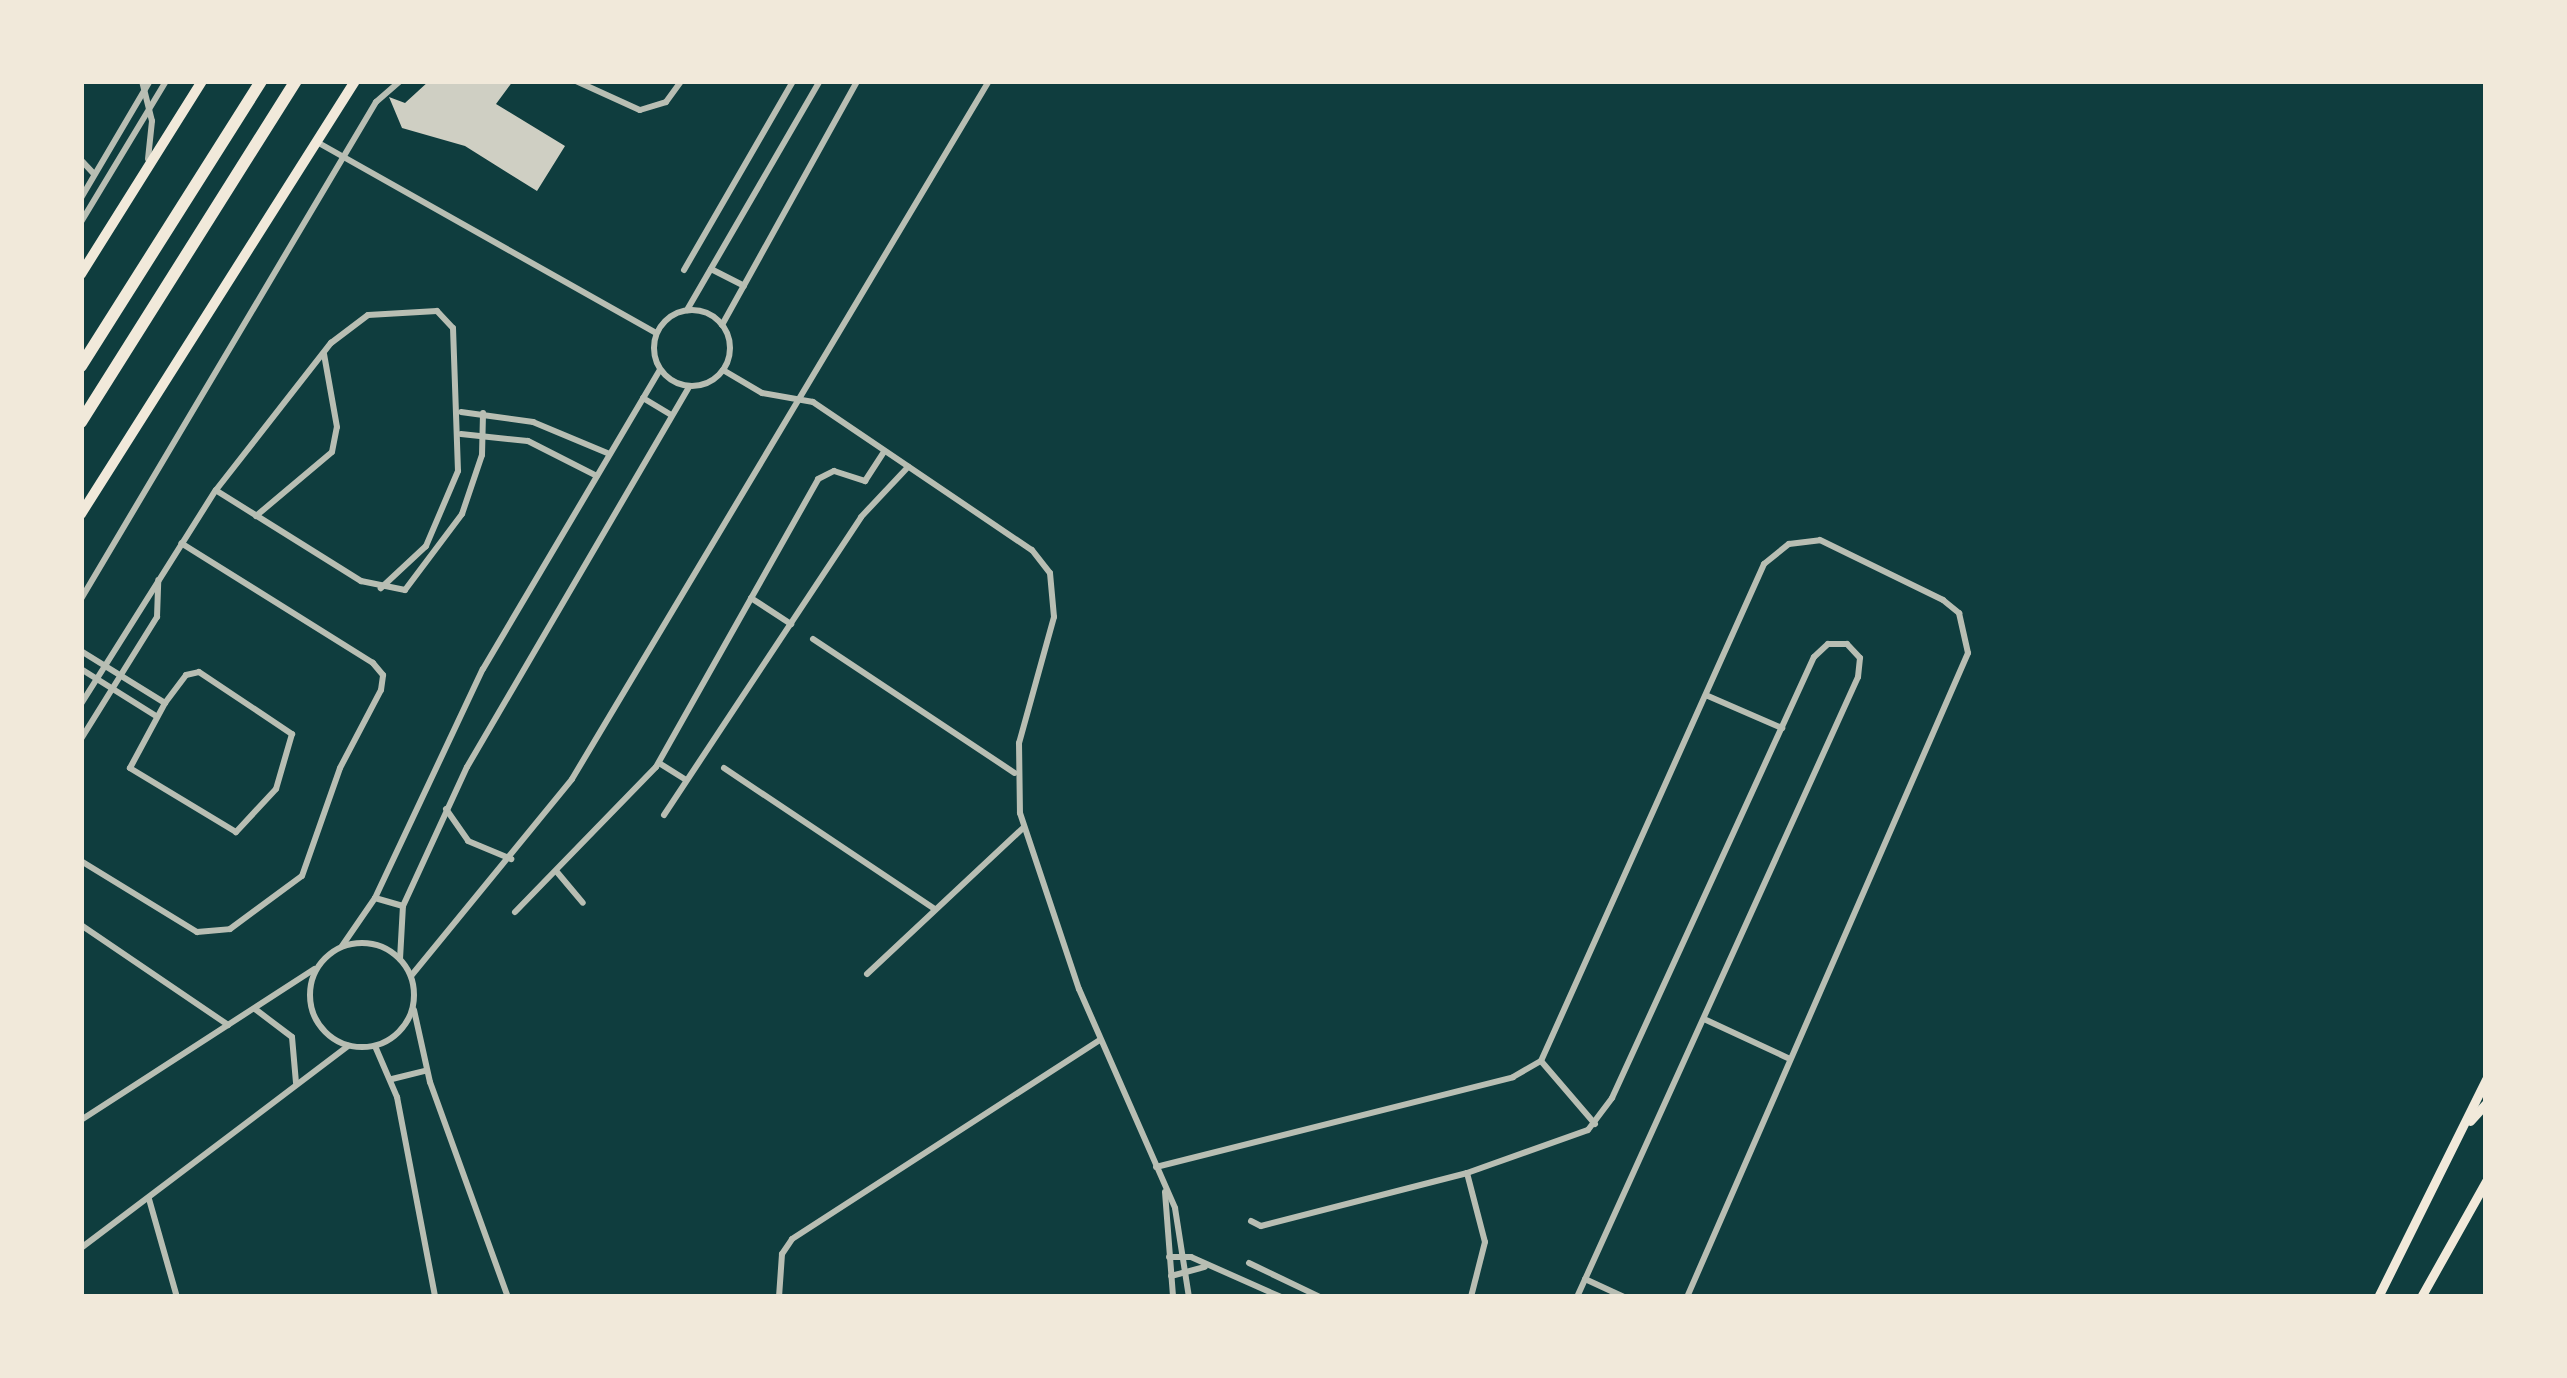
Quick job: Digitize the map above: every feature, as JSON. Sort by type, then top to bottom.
[{"type":"highway","points":[[81,274],[202,81]]},
{"type":"highway","points":[[81,366],[261,81]]},
{"type":"highway","points":[[81,422],[296,81]]},
{"type":"highway","points":[[81,514],[355,81]]},
{"type":"main road","points":[[2378,1297],[2486,1079]]},
{"type":"main road","points":[[2465,1125],[2486,1103]]},
{"type":"main road","points":[[2421,1297],[2486,1181]]},
{"type":"street","points":[[81,222],[166,81]]},
{"type":"street","points":[[81,598],[380,96],[400,81]]},
{"type":"street","points":[[576,81],[647,110],[673,96],[681,81]]},
{"type":"street","points":[[593,81],[604,94]]},
{"type":"street","points":[[684,270],[794,81]]},
{"type":"street","points":[[656,333],[687,310],[820,81]]},
{"type":"street","points":[[722,325],[857,81]]},
{"type":"street","points":[[411,976],[512,860],[572,778],[988,81]]},
{"type":"street","points":[[141,178],[150,107],[146,84]]},
{"type":"street","points":[[81,198],[146,84]]},
{"type":"street","points":[[317,142],[656,333]]},
{"type":"street","points":[[81,160],[94,174]]},
{"type":"street","points":[[711,269],[744,286]]},
{"type":"street","points":[[400,959],[403,907],[446,809],[688,387],[723,370],[730,347],[722,325],[687,310]]},
{"type":"street","points":[[81,704],[216,490],[323,352],[368,315],[442,312],[452,324],[461,434],[438,524],[418,556],[381,588]]},
{"type":"street","points":[[81,1120],[317,967],[342,946],[375,898],[460,711],[659,370],[656,333]]},
{"type":"street","points":[[256,516],[332,452],[337,427],[323,352]]},
{"type":"street","points":[[659,370],[688,387]]},
{"type":"street","points":[[723,370],[762,393],[802,398],[1032,550],[1050,573],[1054,616],[1015,772],[1024,826],[1101,1040],[1165,1192],[1185,1256],[1189,1297]]},
{"type":"street","points":[[643,398],[672,415]]},
{"type":"street","points":[[461,412],[533,422],[610,454]]},
{"type":"street","points":[[216,490],[381,588],[416,583],[452,533],[484,435],[483,413]]},
{"type":"street","points":[[461,434],[541,446],[596,476]]},
{"type":"street","points":[[515,913],[658,763],[821,476],[834,471],[865,481],[885,452]]},
{"type":"street","points":[[664,814],[861,517],[908,466]]},
{"type":"street","points":[[438,524],[452,533]]},
{"type":"street","points":[[1156,1167],[1514,1077],[1540,1060],[1764,564],[1804,540],[1943,600],[1968,632],[1962,672],[1688,1297]]},
{"type":"street","points":[[81,861],[197,932],[230,929],[302,876],[340,768],[381,690],[383,675],[373,663],[181,544]]},
{"type":"street","points":[[81,739],[159,612],[158,580]]},
{"type":"street","points":[[751,598],[790,624]]},
{"type":"street","points":[[813,639],[1015,772]]},
{"type":"street","points":[[1251,1221],[1261,1226],[1467,1173],[1568,1143],[1595,1124],[1820,649],[1838,642],[1855,650],[1858,677],[1577,1297]]},
{"type":"street","points":[[81,651],[165,703]]},
{"type":"street","points":[[81,669],[156,716]]},
{"type":"street","points":[[199,672],[290,730],[283,775],[246,827],[225,829],[134,776],[131,759],[156,716],[186,675],[199,672]]},
{"type":"street","points":[[1708,695],[1781,728]]},
{"type":"street","points":[[658,763],[687,781]]},
{"type":"street","points":[[724,768],[935,909]]},
{"type":"street","points":[[446,809],[476,847],[512,860]]},
{"type":"street","points":[[867,974],[1024,826]]},
{"type":"street","points":[[557,872],[583,903]]},
{"type":"street","points":[[375,898],[403,907]]},
{"type":"street","points":[[81,926],[228,1025]]},
{"type":"street","points":[[342,946],[373,944],[400,959],[411,976],[427,1070],[508,1297]]},
{"type":"street","points":[[317,967],[313,1015],[348,1046]]},
{"type":"street","points":[[81,1248],[348,1046],[376,1046],[400,1030],[413,1004]]},
{"type":"street","points":[[253,1008],[292,1037],[295,1086]]},
{"type":"street","points":[[1705,1019],[1790,1058]]},
{"type":"street","points":[[779,1297],[782,1254],[792,1240],[1101,1040]]},
{"type":"street","points":[[376,1046],[392,1079],[435,1297]]},
{"type":"street","points":[[1540,1060],[1595,1124]]},
{"type":"street","points":[[392,1079],[427,1070]]},
{"type":"street","points":[[1467,1173],[1485,1242],[1471,1297]]},
{"type":"street","points":[[1165,1192],[1173,1297]]},
{"type":"street","points":[[149,1199],[177,1297]]},
{"type":"street","points":[[1169,1257],[1185,1256],[1281,1297]]},
{"type":"street","points":[[1249,1263],[1320,1297]]},
{"type":"street","points":[[1171,1276],[1205,1267]]},
{"type":"street","points":[[1585,1279],[1624,1297]]},
{"type":"building","points":[[429,81],[513,81],[496,104],[565,146],[537,191],[465,146],[402,128],[389,97],[405,103]]}]
